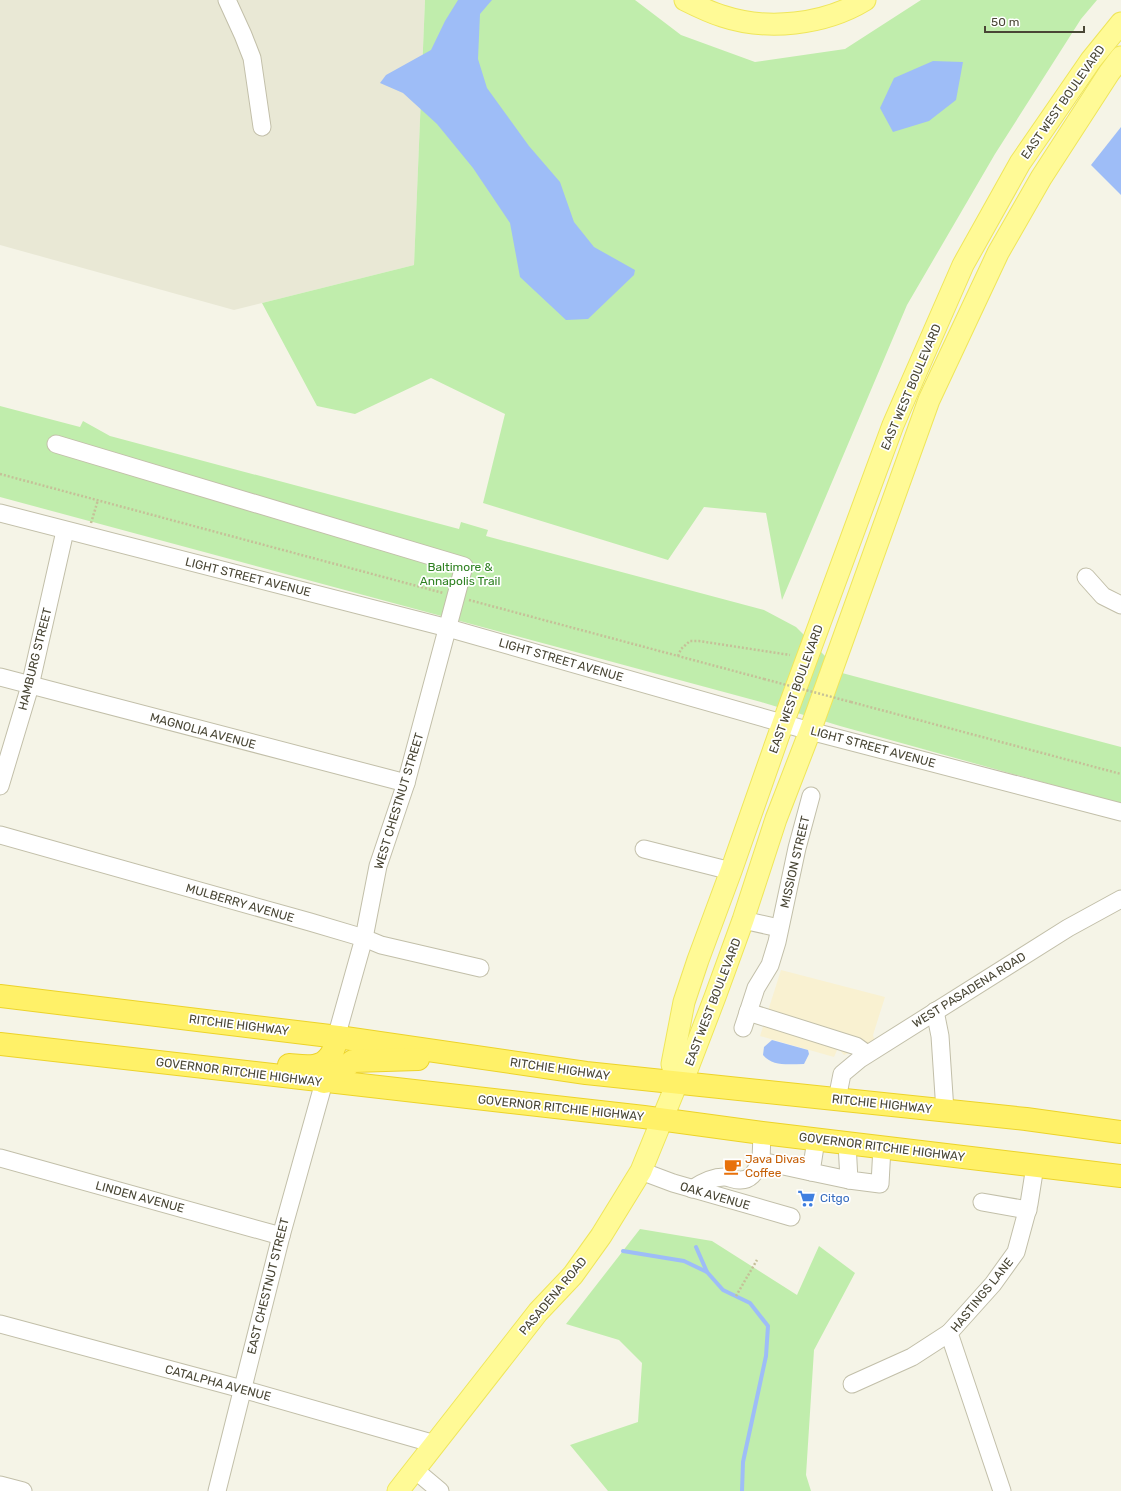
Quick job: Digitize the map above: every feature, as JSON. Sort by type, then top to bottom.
[{"type":"highway","name":"RITCHIE HIGHWAY","points":[[0,996],[338,1037],[586,1073],[837,1099],[1121,1132]]},
{"type":"highway","points":[[181,1065],[250,1064],[315,1067],[323,1063],[331,1055],[338,1037]]},
{"type":"highway","name":"GOVERNOR RITCHIE HIGHWAY","points":[[0,1044],[324,1082],[644,1117],[663,1121],[816,1140],[1121,1176]]},
{"type":"highway","points":[[324,1082],[353,1061],[477,1057]]},
{"type":"main road","points":[[685,0],[722,16],[741,21],[788,24],[809,21],[838,13],[865,0]]},
{"type":"main road","name":"EAST WEST BOULEVARD","points":[[677,1083],[672,1064],[684,1002],[783,723],[893,425],[963,265],[1020,163],[1091,60],[1121,23]]},
{"type":"main road","name":"EAST WEST BOULEVARD","points":[[677,1083],[687,1070],[743,920],[776,819],[810,731],[893,496],[929,400],[998,253],[1041,178],[1121,57]]},
{"type":"main road","name":"PASADENA ROAD","points":[[398,1491],[538,1312],[573,1275],[602,1236],[641,1171],[663,1121],[677,1083]]},
{"type":"street","points":[[227,0],[252,58],[262,127]]},
{"type":"street","name":"WEST CHESTNUT STREET","points":[[56,444],[464,566],[406,783],[378,866],[364,938],[339,1027],[338,1037]]},
{"type":"street","name":"LIGHT STREET AVENUE","points":[[0,513],[65,531],[448,628],[810,731],[1121,812]]},
{"type":"street","name":"HAMBURG STREET","points":[[0,786],[30,686],[65,531]]},
{"type":"street","points":[[1086,577],[1103,596],[1121,605]]},
{"type":"street","name":"MAGNOLIA AVENUE","points":[[0,677],[406,783]]},
{"type":"street","name":"MISSION STREET","points":[[811,796],[797,848],[780,928],[770,965],[756,988],[746,1020],[856,1046],[867,1054]]},
{"type":"street","name":"MULBERRY AVENUE","points":[[0,835],[364,938],[381,946],[480,968]]},
{"type":"street","points":[[644,848],[731,871]]},
{"type":"street","name":"WEST PASADENA ROAD","points":[[837,1099],[842,1074],[860,1058],[1068,928],[1121,899]]},
{"type":"street","points":[[743,920],[780,928]]},
{"type":"street","points":[[935,1012],[940,1036],[945,1111]]},
{"type":"street","name":"EAST CHESTNUT STREET","points":[[217,1491],[281,1236],[324,1082]]},
{"type":"street","points":[[692,1189],[702,1182],[724,1177],[740,1181],[749,1178],[755,1172],[761,1161],[762,1133]]},
{"type":"street","points":[[811,1172],[816,1140]]},
{"type":"street","points":[[847,1143],[849,1180]]},
{"type":"street","points":[[761,1161],[849,1180],[880,1184],[882,1147]]},
{"type":"street","name":"LINDEN AVENUE","points":[[0,1158],[281,1236]]},
{"type":"street","name":"HASTINGS LANE","points":[[1002,1491],[949,1333],[993,1284],[1016,1252],[1028,1210],[1035,1166]]},
{"type":"street","name":"OAK AVENUE","points":[[641,1171],[692,1189],[790,1217]]},
{"type":"street","points":[[982,1202],[1028,1210]]},
{"type":"street","name":"CATALPHA AVENUE","points":[[0,1324],[242,1389],[435,1444]]},
{"type":"street","points":[[852,1384],[912,1358],[949,1333]]},
{"type":"street","points":[[415,1470],[440,1491]]},
{"type":"street","points":[[0,1485],[23,1491]]},
{"type":"path","points":[[0,474],[1121,774]]},
{"type":"path","points":[[86,536],[98,500]]},
{"type":"path","points":[[678,656],[681,650],[690,641],[699,641],[790,656]]},
{"type":"path","points":[[736,1296],[757,1260]]},
{"type":"shaded area","points":[[0,0],[425,0],[414,265],[234,310],[0,245]]},
{"type":"shaded area","points":[[781,970],[885,997],[873,1035],[875,1042],[844,1055],[838,1048],[834,1057],[760,1036]]},
{"type":"green space","points":[[425,0],[635,0],[681,35],[755,62],[845,49],[921,0],[1097,0],[1081,19],[995,154],[907,305],[782,600],[766,513],[704,507],[668,560],[483,503],[505,414],[431,378],[355,414],[317,406],[262,303],[414,265]]},
{"type":"green space","name":"Baltimore & Annapolis Trail","points":[[0,406],[80,427],[83,421],[110,436],[459,529],[461,522],[488,530],[486,536],[764,610],[796,627],[842,673],[1121,747],[1121,804],[840,726],[761,702],[0,497]]},
{"type":"green space","points":[[640,1229],[712,1241],[797,1295],[819,1246],[855,1273],[814,1350],[806,1475],[811,1491],[608,1491],[570,1445],[638,1422],[642,1363],[619,1340],[566,1324]]},
{"type":"water","points":[[458,0],[492,0],[480,14],[478,59],[487,88],[529,146],[560,182],[574,222],[594,247],[635,270],[634,275],[588,319],[566,320],[520,277],[510,223],[473,168],[437,124],[403,93],[380,83],[386,75],[431,50],[445,21]]},
{"type":"water","points":[[933,61],[963,62],[956,100],[929,121],[893,132],[880,108],[894,78]]},
{"type":"water","points":[[1121,127],[1121,195],[1091,165]]},
{"type":"water","points":[[772,1040],[808,1050],[809,1054],[804,1064],[782,1064],[767,1059],[763,1055],[764,1047]]},
{"type":"waterway","points":[[696,1247],[707,1272]]},
{"type":"waterway","points":[[623,1251],[684,1261],[707,1272],[723,1290],[750,1303],[768,1326],[766,1356],[743,1462],[742,1491]]},
{"type":"place","name":"Java Divas Coffee","points":[[732,1166]]},
{"type":"place","name":"Citgo","points":[[807,1198]]}]
